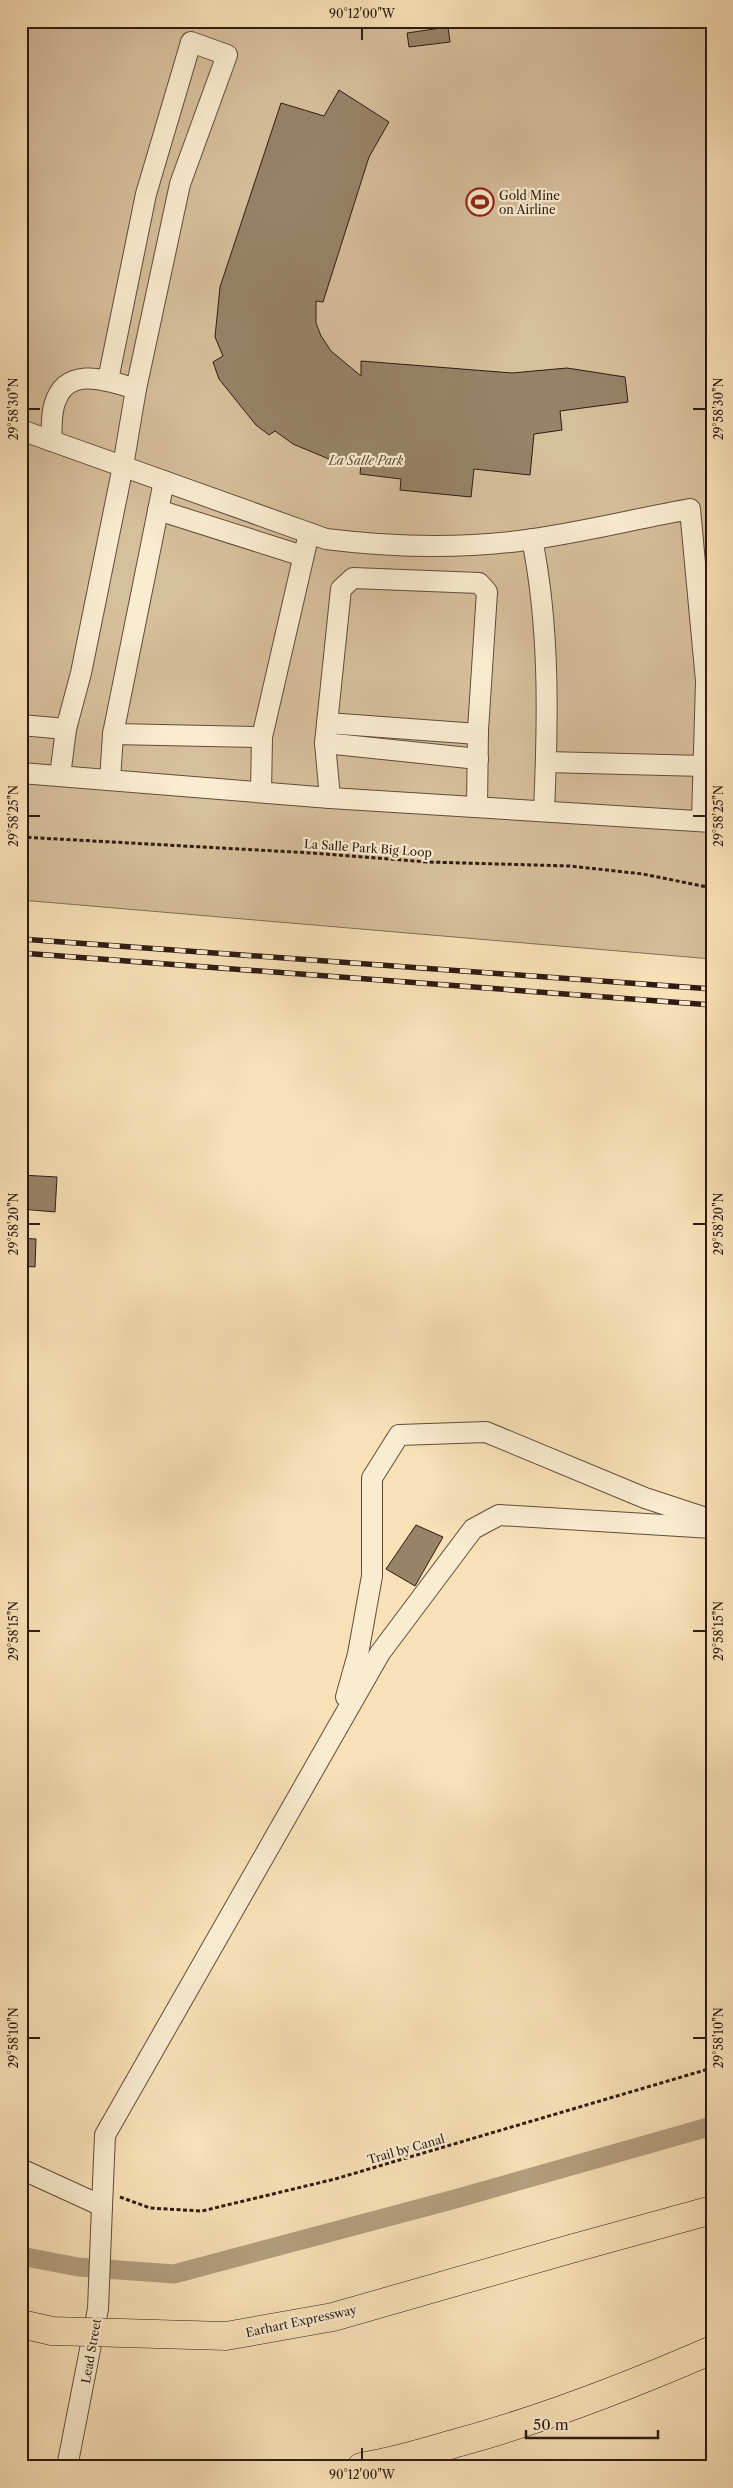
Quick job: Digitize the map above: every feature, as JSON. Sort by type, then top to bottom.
[{"type":"highway","name":"Earhart Expressway","points":[[21,2324],[52,2330],[226,2336],[333,2317],[712,2210]]},
{"type":"highway","points":[[361,2467],[388,2462],[521,2426],[636,2383],[712,2350]]},
{"type":"street","points":[[60,776],[66,729],[82,673],[123,466],[136,389],[180,184],[226,55],[191,42],[146,194],[108,380]]},
{"type":"street","points":[[51,441],[54,406],[64,387],[86,377],[108,380],[136,389]]},
{"type":"street","points":[[21,430],[326,539],[365,544],[435,547],[532,539],[690,509],[706,680],[704,766],[707,821],[330,798],[21,774]]},
{"type":"street","points":[[110,780],[113,734],[164,481]]},
{"type":"street","points":[[158,510],[303,556]]},
{"type":"street","points":[[260,792],[262,736],[308,533]]},
{"type":"street","points":[[532,539],[544,622],[546,762],[544,811]]},
{"type":"street","points":[[330,798],[325,743],[341,589],[354,578],[479,583],[487,592],[478,734],[477,807]]},
{"type":"street","points":[[327,723],[478,734]]},
{"type":"street","points":[[21,725],[66,729]]},
{"type":"street","points":[[381,749],[384,727]]},
{"type":"street","points":[[430,754],[432,731]]},
{"type":"street","points":[[113,734],[262,736]]},
{"type":"street","points":[[325,743],[478,759]]},
{"type":"street","points":[[546,762],[704,766]]},
{"type":"street","points":[[338,1727],[358,1654],[372,1576],[372,1478],[399,1434],[486,1432],[646,1498],[712,1520]]},
{"type":"street","points":[[338,1727],[380,1653],[473,1529],[499,1515],[712,1528]]},
{"type":"street","name":"Lead Street","points":[[67,2467],[98,2309],[106,2135],[338,1727]]},
{"type":"street","points":[[21,2169],[102,2199]]},
{"type":"path","name":"La Salle Park Big Loop","points":[[21,837],[428,862],[570,866],[643,874],[712,888]]},
{"type":"path","name":"Trail by Canal","points":[[102,2199],[150,2208],[202,2211],[335,2179],[712,2068]]},
{"type":"green space","name":"La Salle Park","points":[[21,21],[712,21],[712,959],[21,900]]},
{"type":"building","points":[[448,27],[450,42],[409,47],[407,33]]},
{"type":"building","points":[[339,90],[389,122],[369,157],[323,302],[316,301],[316,323],[321,336],[331,351],[361,376],[361,361],[512,373],[567,368],[625,377],[628,402],[560,411],[562,430],[534,434],[530,475],[474,469],[471,497],[400,490],[401,479],[360,474],[361,465],[336,462],[293,444],[275,431],[269,435],[256,425],[219,379],[213,362],[223,356],[215,337],[220,287],[281,103],[324,116]]},
{"type":"building","points":[[21,1175],[57,1177],[55,1212],[21,1209]]},
{"type":"building","points":[[21,1238],[36,1239],[35,1267],[21,1266]]},
{"type":"building","points":[[416,1525],[443,1537],[415,1586],[386,1569]]},
{"type":"waterway","points":[[21,2256],[78,2267],[174,2274],[455,2199],[712,2126]]},
{"type":"railway","points":[[21,939],[712,989]]},
{"type":"railway","points":[[21,953],[712,1005]]},
{"type":"place","name":"Gold Mine on Airline","points":[[480,202]]}]
